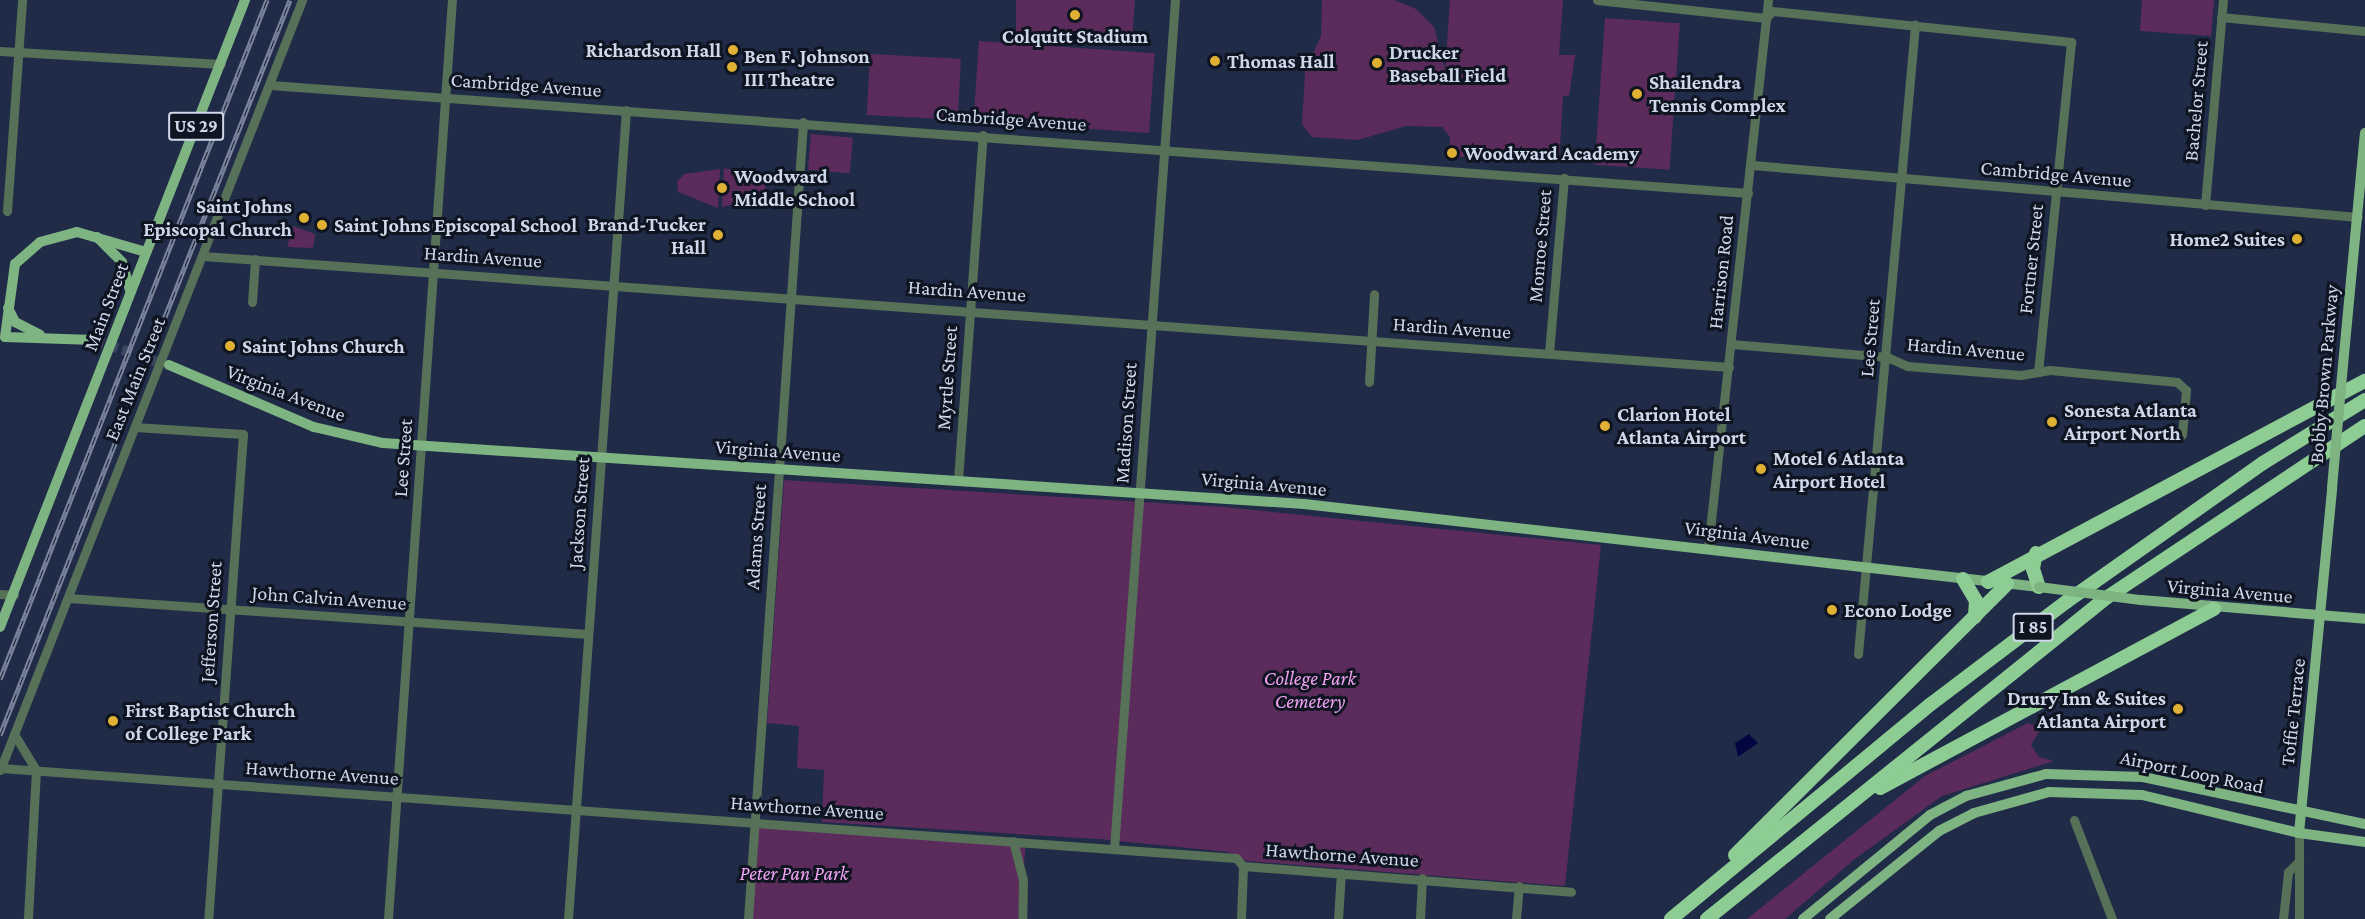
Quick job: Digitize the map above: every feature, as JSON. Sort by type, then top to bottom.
[{"type":"highway","points":[[1988,582],[2037,553],[2365,381]]},
{"type":"highway","name":"I 85","points":[[1671,919],[1718,876],[2066,602],[2365,400]]},
{"type":"highway","name":"I 85","points":[[1707,919],[1729,897],[2106,598],[2365,426]]},
{"type":"highway","points":[[2037,553],[2033,569],[2039,587]]},
{"type":"highway","points":[[1963,579],[1976,601],[1975,617]]},
{"type":"highway","points":[[1718,876],[1795,790],[2007,584]]},
{"type":"highway","points":[[1729,897],[1758,886],[1893,778],[2214,609]]},
{"type":"main road","name":"Main Street","points":[[0,627],[245,0]]},
{"type":"main road","name":"Bobby Brown Parkway","points":[[2321,617],[2365,133]]},
{"type":"main road","points":[[94,340],[2,337],[10,275],[28,250],[68,233],[92,234],[146,252]]},
{"type":"main road","points":[[92,234],[123,262],[130,294]]},
{"type":"main road","points":[[7,305],[15,322],[47,337]]},
{"type":"main road","name":"Virginia Avenue","points":[[169,365],[314,427],[422,446],[1139,492],[1708,548],[2214,609],[2365,620]]},
{"type":"main road","name":"Toffie Terrace","points":[[2299,833],[2321,617]]},
{"type":"main road","name":"Airport Loop Road","points":[[1803,919],[1930,815],[2005,783],[2046,774],[2118,773],[2301,814],[2365,824]]},
{"type":"main road","name":"Airport Loop Road","points":[[1830,919],[1940,831],[1974,813],[2049,792],[2142,795],[2299,833],[2365,843]]},
{"type":"street","points":[[7,211],[22,0]]},
{"type":"street","name":"East Main Street","points":[[1,769],[302,0]]},
{"type":"street","name":"Lee Street","points":[[388,919],[452,0]]},
{"type":"street","name":"Madison Street","points":[[1114,849],[1174,0]]},
{"type":"street","points":[[1597,0],[1766,18],[1772,10],[1915,25]]},
{"type":"street","name":"Harrison Road","points":[[1708,548],[1752,165],[1768,0]]},
{"type":"street","name":"Bachelor Street","points":[[2205,206],[2223,0]]},
{"type":"street","points":[[2221,17],[2365,31]]},
{"type":"street","name":"Lee Street","points":[[1858,654],[1887,357],[1915,25]]},
{"type":"street","name":"Fortner Street","points":[[1915,25],[2071,42],[2037,372]]},
{"type":"street","points":[[0,51],[221,64]]},
{"type":"street","name":"Cambridge Avenue","points":[[270,85],[982,135],[1748,193]]},
{"type":"street","name":"Jackson Street","points":[[568,919],[626,110]]},
{"type":"street","name":"Adams Street","points":[[748,919],[803,122]]},
{"type":"street","name":"Myrtle Street","points":[[958,480],[982,135]]},
{"type":"street","name":"Cambridge Avenue","points":[[1752,165],[2205,206],[2358,217]]},
{"type":"street","name":"Monroe Street","points":[[1549,353],[1564,178]]},
{"type":"street","name":"Hardin Avenue","points":[[203,256],[1152,322],[1729,367]]},
{"type":"street","points":[[252,302],[255,259]]},
{"type":"street","points":[[1369,382],[1374,294]]},
{"type":"street","name":"Hardin Avenue","points":[[1732,344],[1887,357],[1907,366],[2177,382],[2186,390],[2182,435]]},
{"type":"street","name":"Jefferson Street","points":[[135,427],[243,434],[208,919]]},
{"type":"street","points":[[0,594],[14,595]]},
{"type":"street","name":"John Calvin Avenue","points":[[68,598],[588,634]]},
{"type":"street","points":[[14,734],[36,770],[28,919]]},
{"type":"street","name":"Hawthorne Avenue","points":[[1,769],[1236,858],[1243,866],[1422,878],[1571,892]]},
{"type":"street","points":[[2074,820],[2112,919]]},
{"type":"street","name":"Toffie Terrace","points":[[2299,833],[2299,919]]},
{"type":"street","points":[[1013,841],[1023,880],[1022,919]]},
{"type":"street","points":[[2283,919],[2288,872],[2299,861]]},
{"type":"street","points":[[1241,919],[1243,866]]},
{"type":"street","points":[[1338,919],[1341,873]]},
{"type":"street","points":[[1420,919],[1422,878]]},
{"type":"street","points":[[1516,919],[1519,886]]},
{"type":"green space","name":"Colquitt Stadium","points":[[1016,0],[1135,0],[1132,40],[1016,33]]},
{"type":"green space","points":[[1322,0],[1394,0],[1416,9],[1434,27],[1445,69],[1450,0],[1563,0],[1559,55],[1575,55],[1569,96],[1563,96],[1559,163],[1449,156],[1450,137],[1442,127],[1406,126],[1358,140],[1312,137],[1302,124],[1305,72],[1321,36]]},
{"type":"green space","points":[[2142,0],[2214,0],[2211,36],[2140,31]]},
{"type":"green space","name":"Shailendra Tennis Complex","points":[[1605,18],[1680,23],[1670,170],[1595,165]]},
{"type":"green space","points":[[979,41],[1155,53],[1149,133],[973,121]]},
{"type":"green space","points":[[870,54],[961,59],[958,120],[867,115]]},
{"type":"green space","points":[[811,134],[853,138],[850,174],[808,170]]},
{"type":"green space","points":[[724,168],[760,178],[766,186],[764,196],[722,207]]},
{"type":"green space","points":[[720,169],[718,208],[678,192],[677,182],[684,174]]},
{"type":"green space","points":[[293,226],[315,234],[313,248],[287,247]]},
{"type":"green space","name":"College Park Cemetery","points":[[784,480],[1224,507],[1601,545],[1565,886],[1247,861],[1228,852],[1098,839],[822,822],[824,770],[797,768],[799,726],[767,723]]},
{"type":"green space","points":[[2028,723],[2042,727],[2031,745],[2039,757],[2054,761],[1942,796],[1856,858],[1785,919],[1747,919],[1925,776]]},
{"type":"green space","name":"Peter Pan Park","points":[[752,821],[1026,843],[1018,919],[745,919]]},
{"type":"shaded area","points":[[1749,734],[1758,743],[1738,757],[1735,743]]},
{"type":"tunnel","points":[[94,340],[167,365]]},
{"type":"railway","points":[[0,679],[267,0]]},
{"type":"railway","points":[[0,735],[290,0]]},
{"type":"place","name":"Colquitt Stadium","points":[[1075,15]]},
{"type":"place","name":"Richardson Hall","points":[[733,50]]},
{"type":"place","name":"Thomas Hall","points":[[1215,61]]},
{"type":"place","name":"Drucker Baseball Field","points":[[1377,63]]},
{"type":"place","name":"Ben F. Johnson III Theatre","points":[[732,67]]},
{"type":"place","name":"Shailendra Tennis Complex","points":[[1637,94]]},
{"type":"place","name":"Woodward Academy","points":[[1452,153]]},
{"type":"place","name":"Woodward Middle School","points":[[722,188]]},
{"type":"place","name":"Saint Johns Episcopal Church","points":[[304,218]]},
{"type":"place","name":"Saint Johns Episcopal School","points":[[322,225]]},
{"type":"place","name":"Brand-Tucker Hall","points":[[718,235]]},
{"type":"place","name":"Home2 Suites","points":[[2297,239]]},
{"type":"place","name":"Saint Johns Church","points":[[230,346]]},
{"type":"place","name":"Sonesta Atlanta Airport North","points":[[2052,422]]},
{"type":"place","name":"Clarion Hotel Atlanta Airport","points":[[1605,426]]},
{"type":"place","name":"Motel 6 Atlanta Airport Hotel","points":[[1761,469]]},
{"type":"place","name":"Econo Lodge","points":[[1832,610]]},
{"type":"place","name":"Drury Inn & Suites Atlanta Airport","points":[[2178,709]]},
{"type":"place","name":"First Baptist Church of College Park","points":[[113,721]]}]
